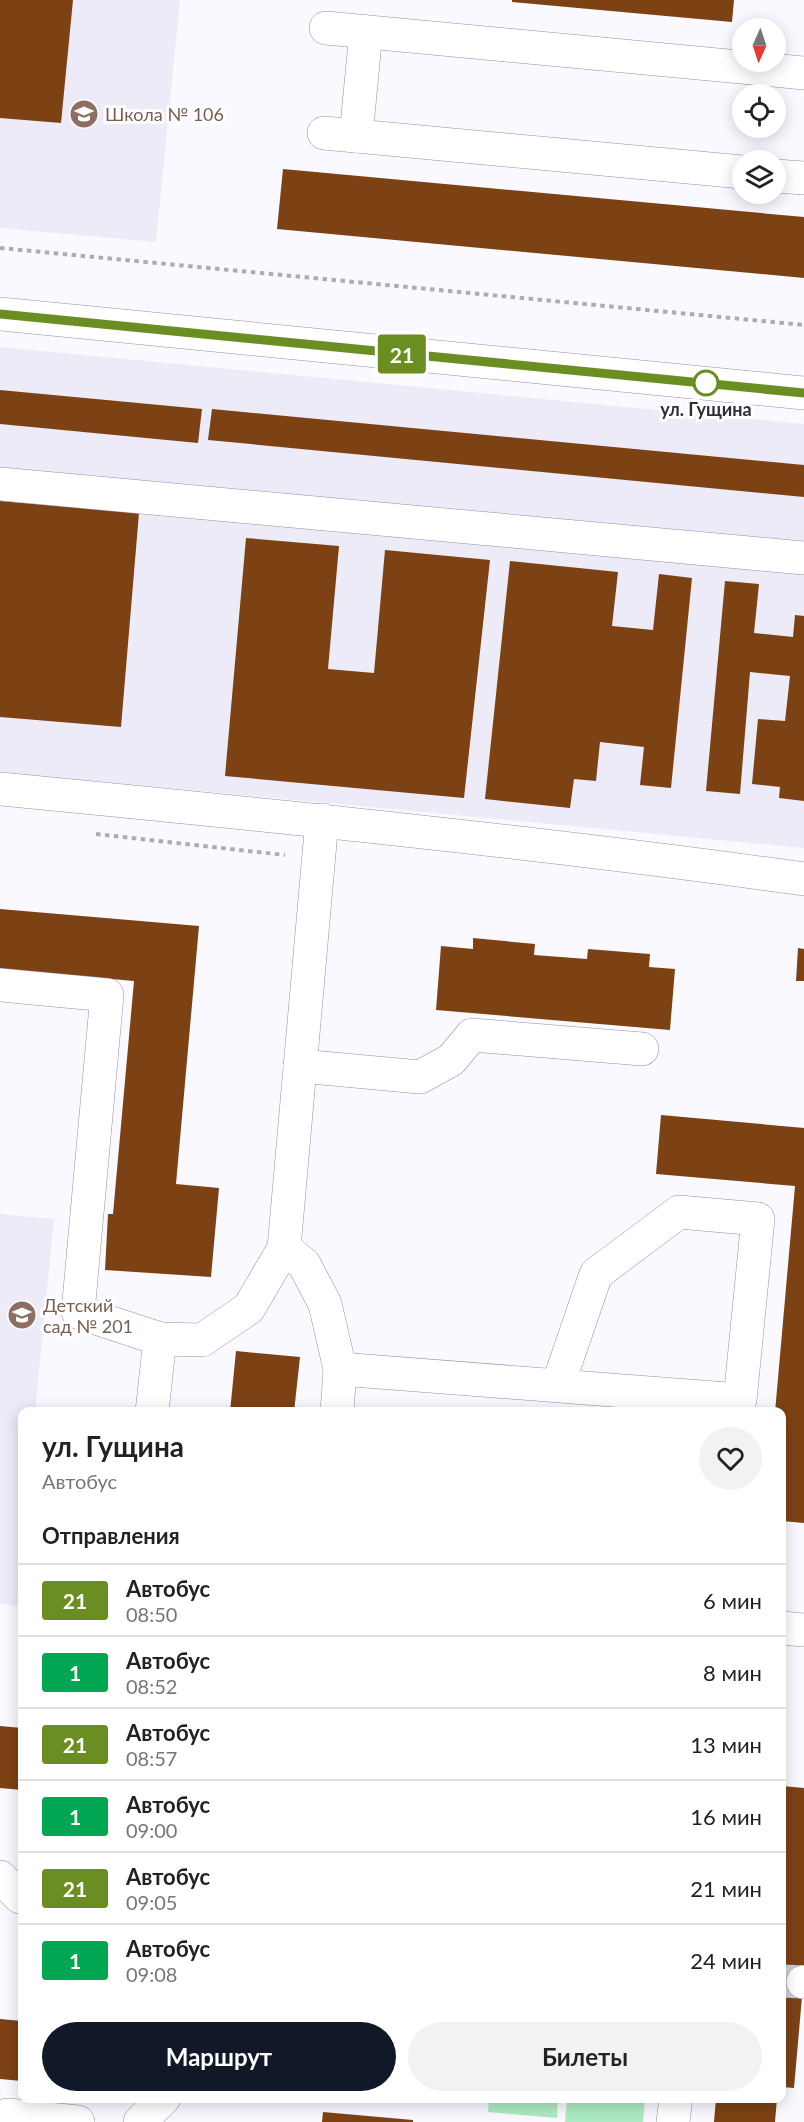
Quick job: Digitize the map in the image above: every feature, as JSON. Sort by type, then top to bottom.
[{"type":"street","points":[[326,28],[804,73]]},
{"type":"street","points":[[366,32],[340,134],[732,171]]},
{"type":"street","points":[[786,177],[804,178]]},
{"type":"street","points":[[0,314],[804,393]]},
{"type":"street","points":[[0,484],[804,558]]},
{"type":"street","points":[[0,789],[322,820],[673,861],[804,879]]},
{"type":"street","points":[[0,985],[107,995],[78,1312],[160,1340],[202,1340],[249,1308],[284,1248],[322,820]]},
{"type":"street","points":[[300,1066],[420,1077],[450,1060],[472,1035],[642,1049]]},
{"type":"street","points":[[340,1369],[740,1400],[758,1220],[679,1212],[596,1274],[558,1385]]},
{"type":"street","points":[[284,1248],[304,1264],[325,1304],[340,1369],[337,1407]]},
{"type":"street","points":[[153,1407],[160,1340]]},
{"type":"street","points":[[786,1628],[804,1630]]},
{"type":"street","points":[[140,2122],[159,2103]]},
{"type":"street","points":[[673,2122],[675,2103]]},
{"type":"street","points":[[7,2122],[8,2115],[78,2122]]},
{"type":"path","points":[[0,248],[804,325]]},
{"type":"path","points":[[94,834],[318,859]]},
{"type":"shaded area","name":"Школа № 106","points":[[0,0],[180,0],[156,242],[0,228]]},
{"type":"shaded area","points":[[0,347],[804,424],[804,848],[0,772]]},
{"type":"shaded area","name":"Детский сад № 201","points":[[0,1214],[54,1219],[35,1407],[18,1407],[17,1606],[0,1604]]},
{"type":"green space","points":[[489,2103],[558,2103],[557,2118],[488,2112]]},
{"type":"green space","points":[[567,2103],[645,2103],[643,2122],[565,2122]]},
{"type":"building","points":[[0,0],[73,0],[61,123],[0,118]]},
{"type":"building","points":[[512,0],[734,0],[732,22],[512,2]]},
{"type":"building","points":[[283,169],[804,217],[804,278],[277,229]]},
{"type":"building","points":[[0,390],[202,409],[198,443],[0,424]]},
{"type":"building","points":[[212,409],[804,465],[804,497],[208,440]]},
{"type":"building","points":[[0,501],[139,513],[121,727],[0,717]]},
{"type":"building","points":[[246,538],[339,546],[328,669],[374,673],[385,550],[490,560],[464,798],[225,776]]},
{"type":"building","points":[[510,561],[618,572],[612,626],[653,630],[659,574],[692,578],[671,788],[640,785],[644,747],[600,742],[596,781],[574,779],[570,808],[485,799]]},
{"type":"building","points":[[725,581],[759,584],[754,633],[793,637],[795,615],[804,616],[804,801],[779,798],[780,787],[752,784],[758,719],[785,721],[790,676],[750,672],[740,794],[706,791]]},
{"type":"building","points":[[0,909],[199,926],[176,1184],[219,1188],[211,1277],[105,1270],[108,1214],[113,1214],[134,981],[0,969]]},
{"type":"building","points":[[473,938],[535,944],[534,955],[587,959],[588,949],[650,954],[649,967],[675,969],[670,1030],[436,1010],[441,946],[473,949]]},
{"type":"building","points":[[798,948],[804,949],[804,981],[796,981]]},
{"type":"building","points":[[661,1115],[804,1128],[804,1523],[786,1521],[786,1407],[775,1407],[795,1186],[656,1174]]},
{"type":"building","points":[[236,1351],[300,1357],[295,1407],[230,1407]]},
{"type":"building","points":[[0,1726],[18,1728],[18,1790],[0,1788]]},
{"type":"building","points":[[786,1786],[804,1788],[804,1974],[794,2088],[786,2087]]},
{"type":"building","points":[[0,2019],[18,2021],[18,2081],[0,2079]]},
{"type":"building","points":[[716,2103],[777,2103],[775,2122],[714,2122]]},
{"type":"building","points":[[323,2112],[413,2120],[413,2122],[322,2122]]},
{"type":"tunnel","points":[[786,1981],[803,1982]]},
{"type":"bus line","name":"21","points":[[0,314],[804,393]]},
{"type":"place","name":"Школа № 106","points":[[84,114]]},
{"type":"place","name":"ул. Гущина","points":[[706,383]]},
{"type":"place","name":"Детский сад № 201","points":[[22,1315]]}]
